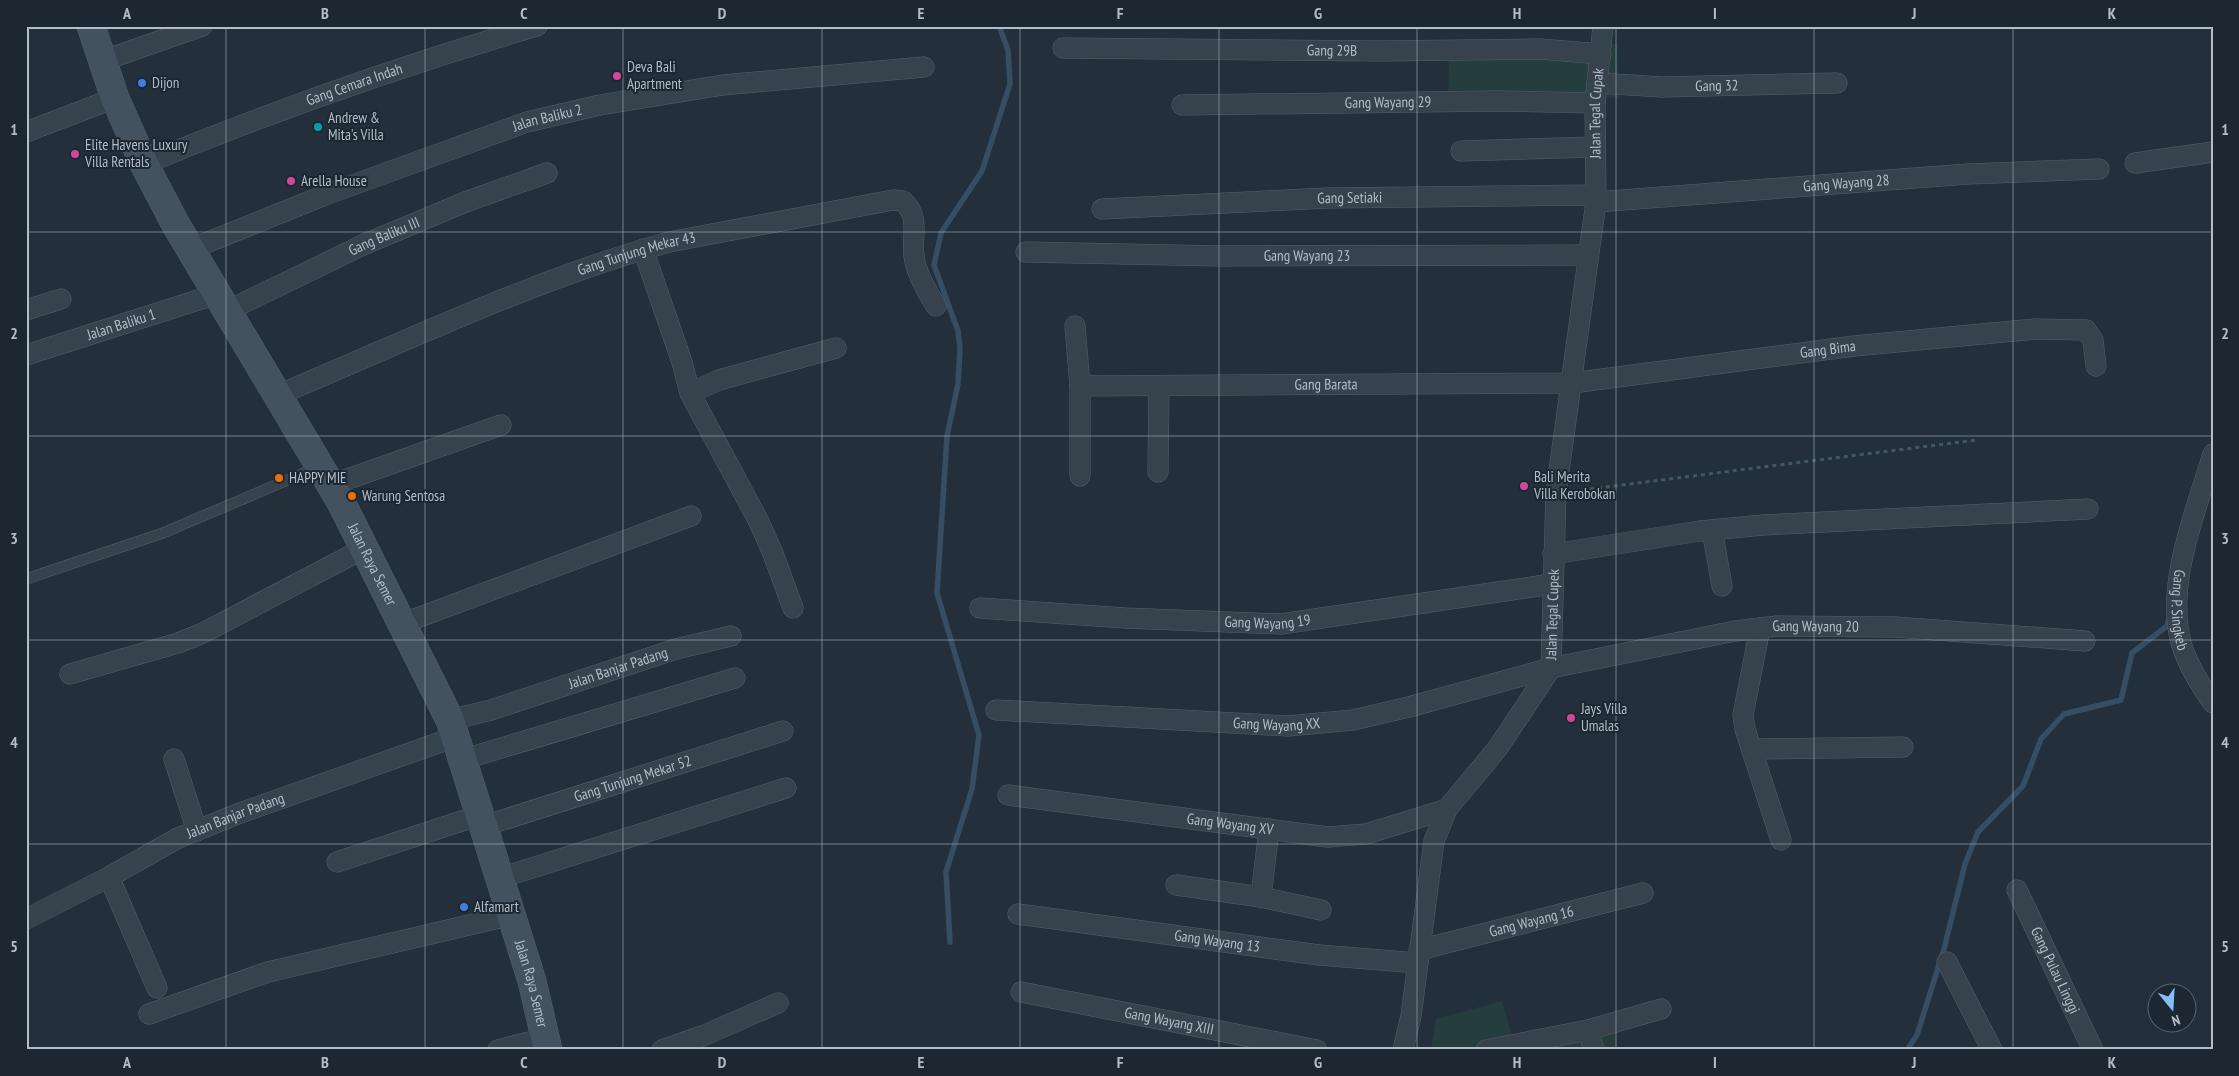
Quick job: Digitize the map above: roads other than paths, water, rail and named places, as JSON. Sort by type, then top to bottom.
[{"type":"street","name":"Jalan Raya Semer","points":[[92,26],[115,98],[144,164],[222,302],[326,475],[401,624],[455,739],[532,981],[546,1044]]},
{"type":"street","points":[[102,61],[202,26]]},
{"type":"street","name":"Gang Cemara Indah","points":[[144,164],[238,125],[350,85],[537,26]]},
{"type":"street","name":"Jalan Tegal Cupak","points":[[1596,198],[1596,93],[1603,26]]},
{"type":"street","name":"Gang 29B","points":[[1063,48],[1379,51],[1540,49],[1601,54]]},
{"type":"street","name":"Jalan Baliku 2","points":[[191,248],[325,195],[527,122],[600,105],[723,85],[924,67]]},
{"type":"street","name":"Gang 32","points":[[1596,93],[1662,87],[1837,83]]},
{"type":"street","name":"Gang Wayang 29","points":[[1182,105],[1596,93]]},
{"type":"street","points":[[26,132],[115,98]]},
{"type":"street","points":[[1461,151],[1595,147]]},
{"type":"street","points":[[2135,163],[2213,152]]},
{"type":"street","name":"Gang Wayang 28","points":[[1596,198],[1968,174],[2099,169]]},
{"type":"street","name":"Gang Baliku III","points":[[222,302],[468,201],[547,173]]},
{"type":"street","name":"Gang Setiaki","points":[[1102,209],[1328,198],[1596,198]]},
{"type":"street","name":"Jalan Tegal Cupek","points":[[1403,1050],[1411,1016],[1434,841],[1447,809],[1498,749],[1551,668],[1556,494],[1596,198]]},
{"type":"street","name":"Gang Tunjung Mekar 43","points":[[278,395],[542,284],[643,249],[669,242],[893,200],[903,201],[910,208],[915,224],[914,256],[927,292],[936,306]]},
{"type":"street","points":[[643,249],[682,362],[690,393],[758,520],[772,551],[793,608]]},
{"type":"street","name":"Gang Wayang 23","points":[[1026,252],[1220,256],[1588,255]]},
{"type":"street","points":[[26,310],[61,299]]},
{"type":"street","name":"Jalan Baliku 1","points":[[26,355],[222,302]]},
{"type":"street","points":[[1075,326],[1080,386],[1080,476]]},
{"type":"street","name":"Gang Bima","points":[[1572,384],[1854,346],[2035,329],[2086,330],[2093,340],[2096,366]]},
{"type":"street","points":[[690,393],[719,380],[836,348]]},
{"type":"street","name":"Gang Barata","points":[[1080,386],[1572,384]]},
{"type":"street","points":[[1158,472],[1159,386]]},
{"type":"street","points":[[326,475],[500,425]]},
{"type":"street","name":"Gang P. Singkeb","points":[[2213,454],[2182,561],[2178,616],[2181,646],[2190,667],[2213,704]]},
{"type":"street","points":[[1553,554],[1712,530],[1821,520],[2088,509]]},
{"type":"street","points":[[401,624],[691,516]]},
{"type":"street","points":[[1712,530],[1722,586]]},
{"type":"street","points":[[70,674],[178,643],[203,633],[364,549]]},
{"type":"street","name":"Gang Wayang 19","points":[[980,608],[1125,618],[1281,624],[1552,584]]},
{"type":"street","name":"Gang Wayang 20","points":[[1551,668],[1760,628],[1821,625],[1886,627],[2085,641]]},
{"type":"street","points":[[1760,628],[1743,715],[1744,729],[1781,840]]},
{"type":"street","name":"Jalan Banjar Padang","points":[[26,919],[110,877],[178,838],[240,814],[455,739],[491,710],[668,652],[731,636]]},
{"type":"street","name":"Gang Wayang XX","points":[[996,710],[1288,726],[1353,720],[1409,707],[1551,668]]},
{"type":"street","points":[[455,739],[735,678]]},
{"type":"street","name":"Gang Tunjung Mekar 52","points":[[338,862],[783,731]]},
{"type":"street","points":[[1752,749],[1903,747]]},
{"type":"street","points":[[174,759],[197,831]]},
{"type":"street","points":[[500,878],[786,788]]},
{"type":"street","name":"Gang Wayang XV","points":[[1008,795],[1269,829],[1347,837],[1366,834],[1447,809]]},
{"type":"street","points":[[1261,897],[1269,829]]},
{"type":"street","points":[[110,877],[157,988]]},
{"type":"street","points":[[1176,885],[1261,897],[1321,910]]},
{"type":"street","name":"Gang Pulau Linggi","points":[[2017,890],[2093,1050]]},
{"type":"street","name":"Gang Wayang 16","points":[[1419,956],[1643,893]]},
{"type":"street","name":"Gang Wayang 13","points":[[1018,914],[1319,954],[1419,956]]},
{"type":"street","points":[[149,1014],[268,972],[512,915]]},
{"type":"street","points":[[1947,962],[1992,1050]]},
{"type":"street","name":"Gang Wayang XIII","points":[[1021,992],[1318,1050]]},
{"type":"street","points":[[662,1050],[705,1035],[778,1004]]},
{"type":"street","points":[[1486,1050],[1588,1030],[1660,1009]]},
{"type":"street","points":[[1588,1030],[1594,1050]]},
{"type":"street","points":[[498,1050],[546,1044]]},
{"type":"lane","points":[[26,579],[326,475]]},
{"type":"waterway","points":[[950,942],[946,872],[972,789],[979,735],[937,593],[947,436],[958,384],[960,348],[958,331],[934,265],[941,233],[982,171],[1010,84],[1008,50],[999,26]]},
{"type":"waterway","points":[[1907,1050],[1917,1035],[1944,949],[1965,864],[1978,832],[2023,786],[2041,739],[2064,714],[2121,700],[2132,653],[2167,626],[2169,618]]},
{"type":"place","name":"Deva Bali Apartment","points":[[617,76]]},
{"type":"place","name":"Dijon","points":[[142,83]]},
{"type":"place","name":"Andrew & Mita's Villa","points":[[318,127]]},
{"type":"place","name":"Elite Havens Luxury Villa Rentals","points":[[75,154]]},
{"type":"place","name":"Arella House","points":[[291,181]]},
{"type":"place","name":"HAPPY MIE","points":[[279,478]]},
{"type":"place","name":"Bali Merita Villa Kerobokan","points":[[1524,486]]},
{"type":"place","name":"Warung Sentosa","points":[[352,496]]},
{"type":"place","name":"Jays Villa Umalas","points":[[1571,718]]},
{"type":"place","name":"Alfamart","points":[[464,907]]}]
